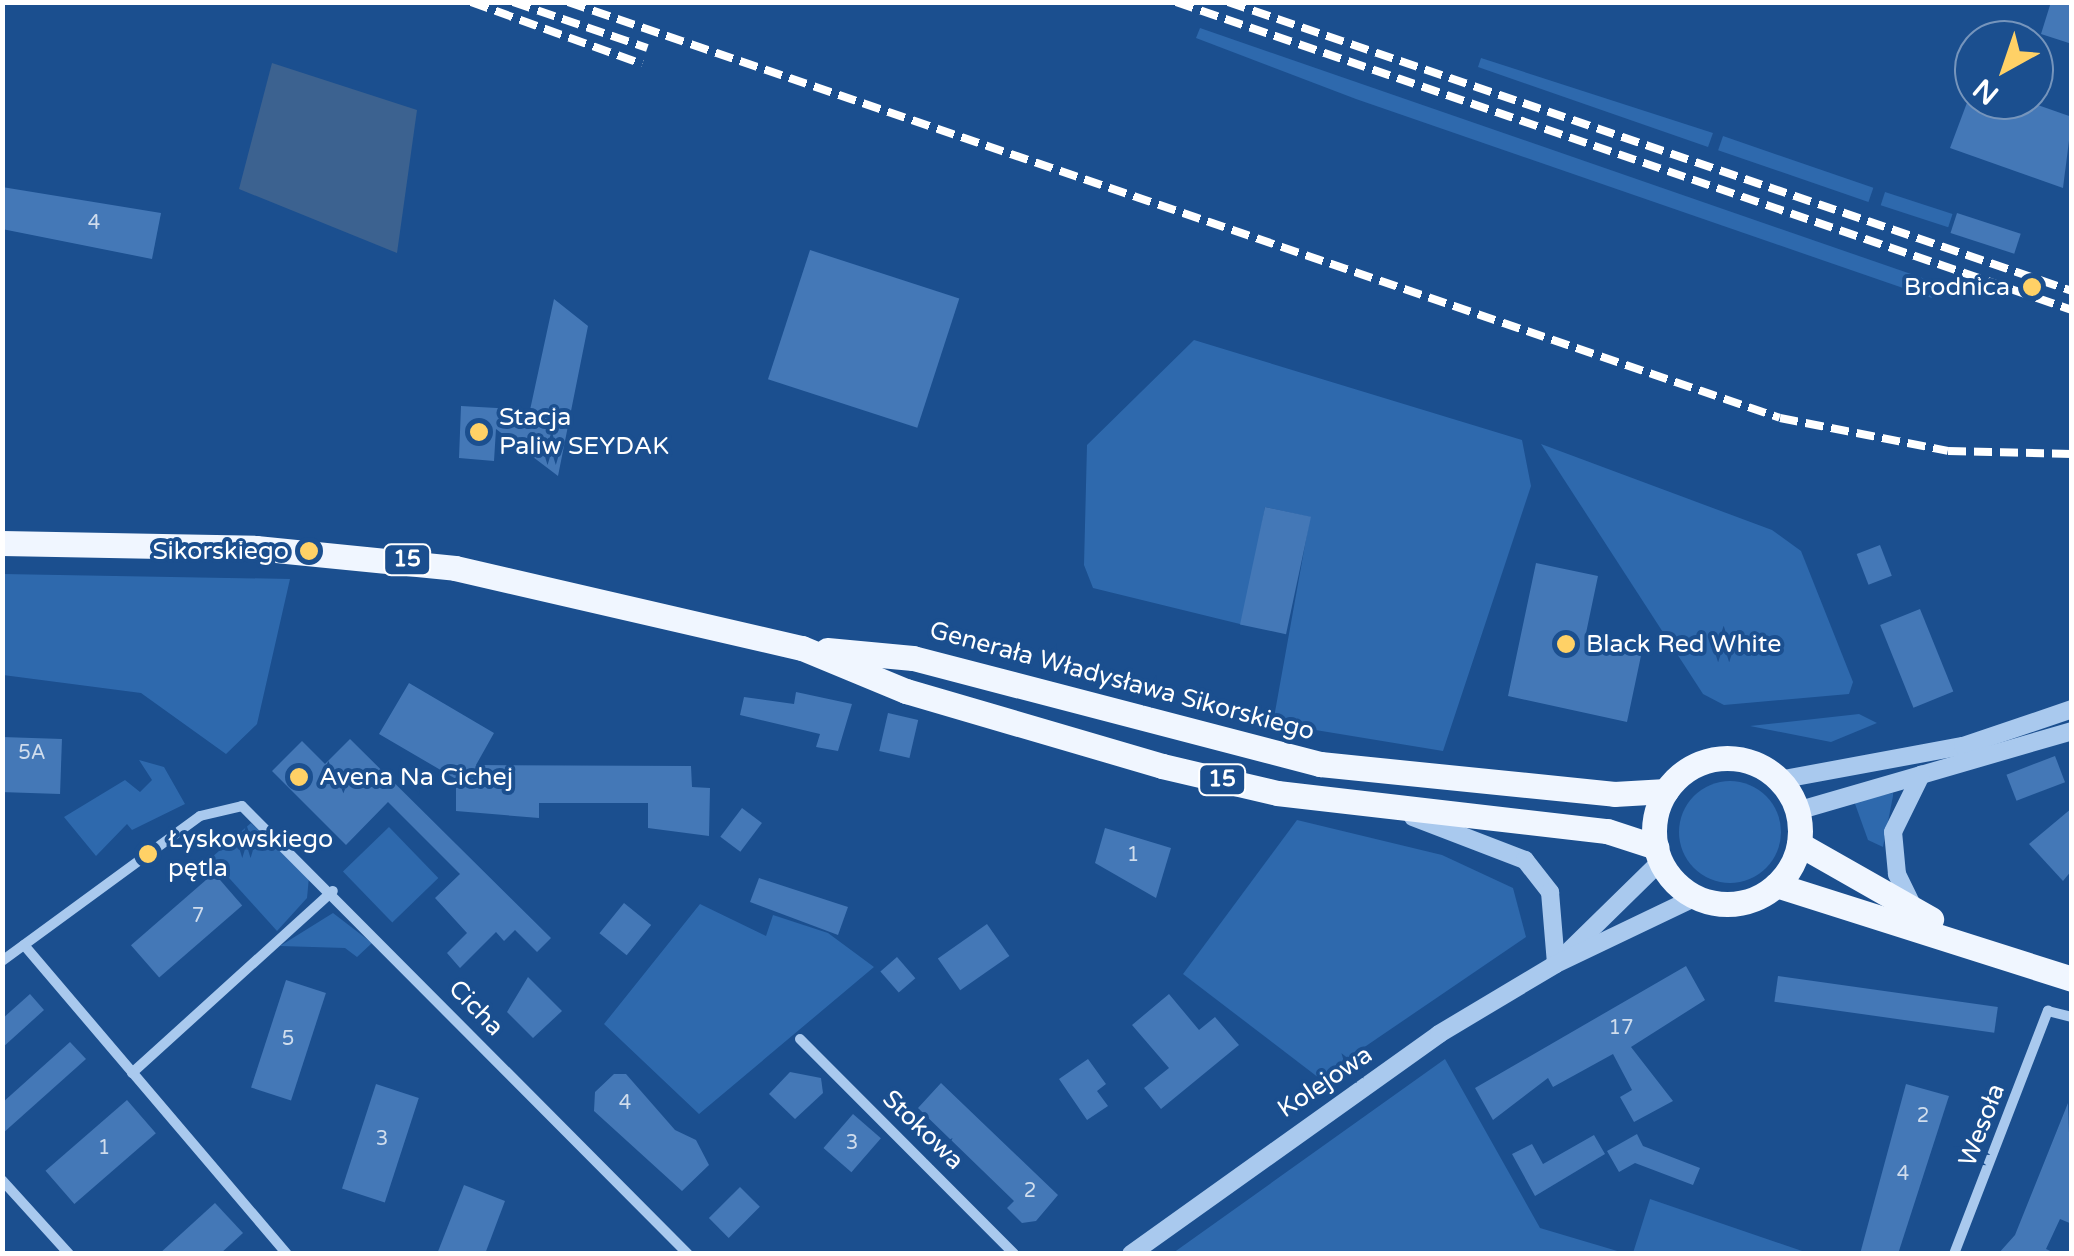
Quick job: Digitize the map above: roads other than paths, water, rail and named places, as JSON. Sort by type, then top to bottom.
[{"type":"main road","name":"Generała Władysława Sikorskiego","points":[[2,542],[387,557],[802,648],[913,658],[1320,764],[1614,794],[1666,791]]},
{"type":"main road","name":"Generała Władysława Sikorskiego","points":[[802,648],[906,691],[1162,766],[1384,807],[1607,830],[1658,854]]},
{"type":"main road","name":"15","points":[[1666,791],[1720,758],[1779,780]]},
{"type":"main road","points":[[1696,897],[1738,903],[1776,885],[1799,844],[1798,811],[1779,780]]},
{"type":"main road","points":[[1658,854],[1666,791]]},
{"type":"main road","points":[[1799,844],[1964,940]]},
{"type":"main road","name":"15","points":[[1658,854],[1696,897]]},
{"type":"main road","points":[[1776,885],[1964,940],[2072,979]]},
{"type":"street","points":[[1779,780],[1963,746],[2072,709]]},
{"type":"street","points":[[1798,811],[2072,732]]},
{"type":"street","points":[[1913,908],[1896,874],[1893,832],[1921,775]]},
{"type":"street","name":"Cicha","points":[[24,945],[227,804],[257,815],[688,1254]]},
{"type":"street","points":[[1384,807],[1525,860],[1550,892],[1556,964]]},
{"type":"street","name":"Kolejowa","points":[[1556,964],[1658,854]]},
{"type":"street","points":[[132,1072],[333,891]]},
{"type":"street","name":"Kolejowa","points":[[1131,1254],[1346,1098],[1556,964],[1696,897]]},
{"type":"street","points":[[2,961],[24,945],[287,1254]]},
{"type":"street","name":"Wesoła","points":[[1954,1254],[2048,1012],[2072,1018]]},
{"type":"street","name":"Stokowa","points":[[800,1039],[1014,1254]]},
{"type":"street","points":[[2,1180],[70,1254]]},
{"type":"railway","points":[[471,2],[642,64]]},
{"type":"railway","points":[[513,2],[647,48]]},
{"type":"railway","points":[[568,2],[1780,418],[1948,451],[2072,454]]},
{"type":"railway","points":[[1176,2],[2072,310]]},
{"type":"railway","points":[[1228,2],[2072,291]]},
{"type":"place","name":"Brodnica","points":[[2032,287]]},
{"type":"place","name":"Stacja Paliw SEYDAK","points":[[479,432]]},
{"type":"place","name":"Sikorskiego","points":[[309,551]]},
{"type":"place","name":"Black Red White","points":[[1566,644]]},
{"type":"place","name":"Avena Na Cichej","points":[[299,777]]},
{"type":"place","name":"Łyskowskiego pętla","points":[[148,854]]}]
